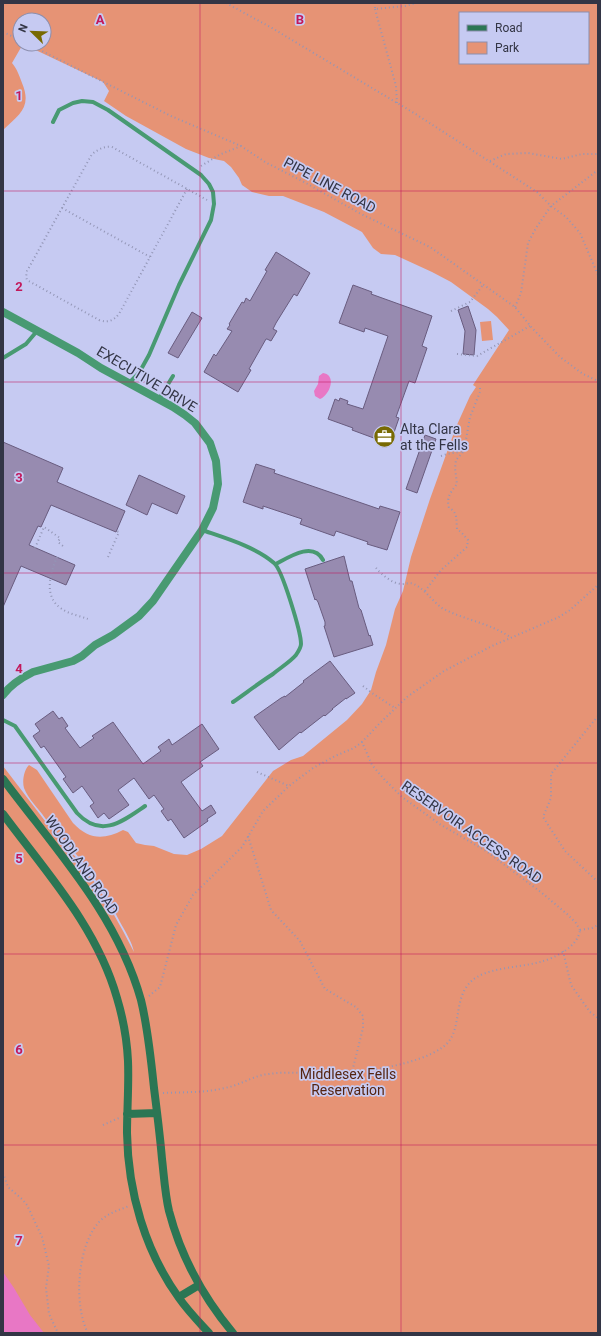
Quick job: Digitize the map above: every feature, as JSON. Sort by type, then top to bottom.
[{"type":"main road","name":"WOODLAND ROAD","points":[[3,779],[82,883],[116,936],[141,1000],[149,1043],[165,1190],[169,1209],[183,1253],[198,1285],[232,1333]]},
{"type":"main road","points":[[3,814],[80,918],[107,968],[118,1002],[126,1042],[128,1061],[128,1152],[130,1176],[135,1204],[156,1258],[179,1297],[209,1333]]},
{"type":"main road","points":[[127,1114],[157,1113]]},
{"type":"main road","points":[[179,1297],[198,1285]]},
{"type":"street","name":"EXECUTIVE DRIVE","points":[[3,312],[78,353],[101,368],[129,382],[185,415],[195,423],[210,443],[216,461],[218,484],[213,508],[202,530],[153,601],[139,616],[73,661],[27,674],[14,683],[3,695]]},
{"type":"lane","points":[[53,122],[59,110],[73,103],[82,101],[93,102],[108,110],[205,179],[213,189],[214,204],[209,225],[183,277],[139,373],[129,382]]},
{"type":"lane","points":[[3,358],[26,344],[37,331]]},
{"type":"lane","points":[[159,399],[173,376]]},
{"type":"lane","points":[[202,530],[236,542],[265,556],[276,564],[282,576],[296,622],[301,645],[296,654],[282,667],[233,702]]},
{"type":"lane","points":[[276,564],[288,557],[304,551],[318,553],[323,560]]},
{"type":"lane","points":[[3,720],[15,726],[77,813],[87,822],[100,826],[112,825],[119,823],[145,806]]},
{"type":"path","points":[[226,3],[272,28],[414,112],[537,192],[551,206],[566,217],[580,233],[598,275]]},
{"type":"path","points":[[375,3],[375,10],[396,86],[397,103]]},
{"type":"path","points":[[375,10],[417,3]]},
{"type":"path","name":"PIPE LINE ROAD","points":[[44,52],[171,116],[241,146],[265,162],[361,214],[430,247],[515,307],[560,357],[583,374],[598,381]]},
{"type":"path","points":[[187,189],[119,314],[109,322],[99,320],[30,282],[26,277],[27,270],[92,154],[106,146],[112,148],[187,189],[214,204]]},
{"type":"path","points":[[204,165],[208,161],[241,146]]},
{"type":"path","points":[[490,161],[506,154],[528,153],[562,159],[582,154],[598,154]]},
{"type":"path","points":[[515,307],[520,293],[528,243],[536,228],[551,206],[598,170]]},
{"type":"path","points":[[62,208],[150,257]]},
{"type":"path","points":[[452,311],[470,302],[483,285]]},
{"type":"path","points":[[457,354],[477,356],[531,326]]},
{"type":"path","points":[[425,591],[441,570],[467,547],[468,540],[457,529],[454,510],[449,508],[447,500],[450,493],[458,484],[455,468],[456,460],[464,451],[470,417],[480,392],[480,388]]},
{"type":"path","points":[[441,456],[464,451]]},
{"type":"path","points":[[35,548],[43,527],[60,538],[58,542],[63,546]]},
{"type":"path","points":[[108,557],[118,532],[116,531]]},
{"type":"path","points":[[57,557],[50,578],[49,592],[55,604],[62,609],[88,619]]},
{"type":"path","points":[[376,568],[390,580],[401,584],[413,583],[425,591],[441,607],[500,630],[511,638]]},
{"type":"path","points":[[147,999],[160,987],[176,925],[193,895],[242,846],[263,811],[290,786],[313,768],[354,748],[362,742],[407,697],[444,671],[474,655],[559,617],[570,610],[598,585]]},
{"type":"path","points":[[363,686],[395,708]]},
{"type":"path","points":[[598,716],[551,774],[550,798],[543,817],[565,851],[598,882]]},
{"type":"path","name":"RESERVOIR ACCESS ROAD","points":[[362,742],[372,765],[402,797],[441,825],[486,851],[542,893],[567,914],[576,923],[580,930]]},
{"type":"path","points":[[256,772],[290,786]]},
{"type":"path","points":[[248,836],[272,910],[300,941],[325,989],[356,1007],[363,1016],[363,1028],[352,1072]]},
{"type":"path","points":[[155,1093],[199,1092],[229,1087],[267,1074],[327,1074],[352,1072],[401,1064],[434,1053],[445,1046],[450,1039],[456,1023],[461,997],[470,983],[476,978],[497,970],[541,962],[563,951],[576,940],[580,930],[592,928],[598,925]]},
{"type":"path","points":[[563,951],[571,985],[590,1012],[598,1018]]},
{"type":"path","points":[[103,1125],[127,1114]]},
{"type":"path","points":[[3,1173],[8,1187],[27,1205],[42,1237],[50,1266],[46,1288],[49,1314],[58,1333]]},
{"type":"path","points":[[88,1333],[85,1327],[78,1294],[84,1252],[94,1228],[103,1218],[135,1204]]},
{"type":"green space","name":"Middlesex Fells Reservation","points":[[3,3],[598,3],[598,1333],[3,1333],[3,766],[55,834],[81,863],[100,890],[134,952],[132,944],[95,878],[50,824],[26,792],[23,785],[23,779],[27,767],[29,765],[37,770],[73,823],[85,833],[97,837],[103,837],[123,830],[128,832],[136,843],[154,846],[174,854],[187,855],[201,849],[222,836],[273,771],[291,760],[303,756],[347,720],[362,704],[371,690],[386,645],[395,609],[403,591],[411,557],[456,427],[470,396],[476,387],[473,385],[509,330],[488,309],[451,282],[395,255],[381,254],[373,248],[362,232],[324,212],[283,196],[269,196],[252,192],[242,185],[231,167],[224,161],[209,158],[186,149],[126,116],[104,101],[109,91],[103,82],[40,52],[52,52],[52,12],[12,12],[12,52],[18,52],[12,63],[18,72],[26,98],[23,110],[3,130]]},
{"type":"green space","points":[[491,321],[493,340],[482,341],[480,322]]},
{"type":"shaded area","points":[[323,373],[330,377],[331,381],[327,394],[320,399],[315,396],[314,391],[318,384],[319,376]]},
{"type":"shaded area","points":[[3,1272],[30,1315],[44,1333],[3,1333]]},
{"type":"building","points":[[276,252],[310,273],[297,296],[294,294],[276,323],[273,329],[277,331],[271,341],[266,339],[249,369],[251,370],[238,392],[204,372],[214,354],[216,356],[232,331],[227,329],[242,302],[244,303],[246,298],[250,301],[267,271],[265,270]]},
{"type":"building","points":[[353,285],[372,292],[371,294],[432,316],[422,346],[427,348],[415,383],[409,381],[396,417],[399,418],[390,444],[352,430],[353,428],[328,419],[335,399],[339,401],[340,398],[348,401],[347,404],[363,409],[388,336],[365,328],[364,332],[339,323]]},
{"type":"building","points":[[468,306],[476,330],[474,355],[463,354],[465,331],[458,310]]},
{"type":"building","points":[[192,312],[202,318],[178,358],[168,353]]},
{"type":"building","points":[[425,435],[436,439],[417,493],[406,489]]},
{"type":"building","points":[[3,442],[63,468],[57,482],[125,511],[116,532],[51,505],[41,527],[38,526],[29,545],[75,565],[66,585],[21,566],[3,607]]},
{"type":"building","points":[[256,464],[275,470],[274,473],[379,509],[380,506],[400,512],[387,550],[367,544],[368,542],[336,531],[334,536],[300,524],[302,519],[263,506],[263,509],[243,502]]},
{"type":"building","points":[[139,475],[185,496],[177,514],[152,503],[147,515],[126,505]]},
{"type":"building","points":[[344,556],[350,581],[352,581],[359,608],[373,645],[334,657],[324,626],[325,622],[318,602],[316,599],[315,600],[305,569]]},
{"type":"building","points":[[330,661],[355,693],[346,698],[325,716],[324,715],[301,733],[300,732],[279,750],[254,717],[281,698],[285,697],[304,682],[303,681]]},
{"type":"building","points":[[53,711],[59,719],[62,717],[68,726],[65,728],[80,748],[94,738],[92,736],[113,722],[143,764],[161,751],[158,747],[169,739],[172,745],[202,724],[219,749],[200,762],[203,766],[181,782],[202,811],[211,805],[216,813],[207,819],[208,821],[184,838],[171,819],[168,821],[161,811],[164,809],[154,795],[149,799],[134,778],[118,790],[129,805],[109,819],[104,813],[98,818],[90,806],[94,803],[82,786],[73,793],[63,779],[66,777],[44,746],[41,748],[33,736],[40,731],[35,724]]},
{"type":"place","name":"Alta Clara at the Fells","points":[[384,437]]}]
